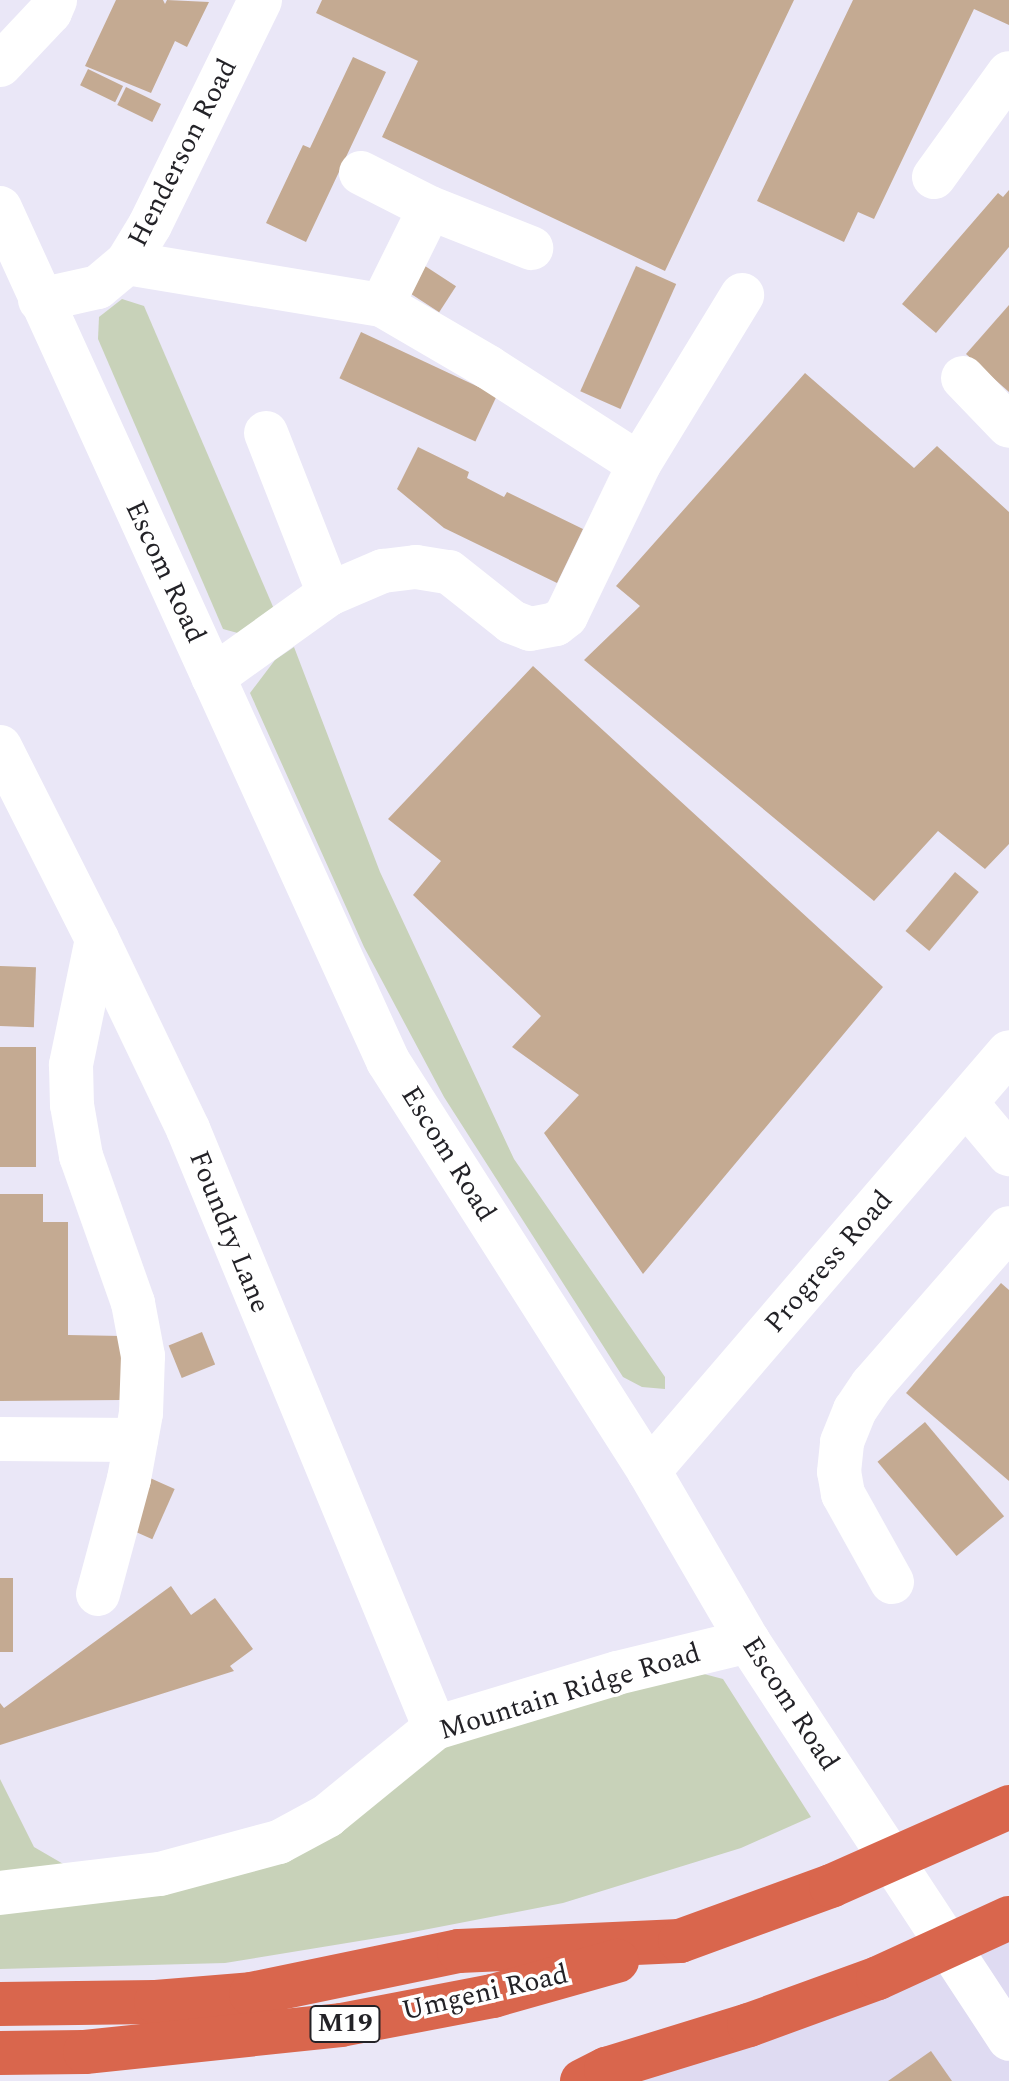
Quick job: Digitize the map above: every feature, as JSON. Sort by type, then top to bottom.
[{"type":"highway","name":"M19","points":[[680,1941],[831,1886],[1009,1807]]},
{"type":"highway","points":[[558,2081],[594,2075],[749,2025],[878,1978],[1006,1920]]},
{"type":"highway","points":[[0,2004],[156,2002],[251,1994],[459,1951],[680,1941]]},
{"type":"highway","name":"Umgeni Road","points":[[0,2053],[85,2052],[208,2042],[341,2025],[493,1996],[680,1941]]},
{"type":"street","points":[[0,65],[50,12],[55,0]]},
{"type":"street","name":"Henderson Road","points":[[40,300],[98,287],[127,263],[150,225],[260,0]]},
{"type":"street","points":[[934,177],[1009,73]]},
{"type":"street","points":[[361,173],[430,208],[531,248]]},
{"type":"street","name":"Escom Road","points":[[0,208],[388,1061],[649,1471],[748,1641],[1009,2039]]},
{"type":"street","points":[[382,305],[430,208]]},
{"type":"street","points":[[127,263],[382,305],[488,367],[639,464]]},
{"type":"street","points":[[213,677],[329,594],[383,571],[416,567],[449,572],[512,622],[530,629],[546,629],[566,616],[639,464],[742,295]]},
{"type":"street","points":[[963,378],[1009,426]]},
{"type":"street","points":[[266,433],[329,594]]},
{"type":"street","name":"Foundry Lane","points":[[0,747],[188,1129],[435,1728]]},
{"type":"street","points":[[97,939],[71,1065],[72,1105],[81,1156],[140,1328],[142,1399],[136,1440],[98,1594]]},
{"type":"street","name":"Progress Road","points":[[649,1471],[1009,1052]]},
{"type":"street","points":[[966,1103],[1009,1154]]},
{"type":"street","points":[[892,1582],[843,1494],[839,1472],[842,1442],[855,1410],[872,1385],[1009,1228]]},
{"type":"street","points":[[0,1439],[136,1440]]},
{"type":"street","name":"Mountain Ridge Road","points":[[0,1893],[160,1874],[279,1842],[337,1809],[435,1728],[617,1673],[748,1641]]},
{"type":"shaded area","points":[[1009,1923],[1009,2081],[591,2081]]},
{"type":"green space","points":[[122,299],[144,306],[277,616],[245,635],[223,629],[98,339],[99,317]]},
{"type":"green space","points":[[294,647],[380,872],[514,1159],[665,1377],[665,1389],[642,1387],[623,1377],[444,1097],[364,947],[250,693],[275,660]]},
{"type":"green space","points":[[704,1674],[723,1679],[811,1817],[741,1848],[563,1903],[408,1933],[225,1963],[0,1969],[0,1779],[34,1847],[96,1883],[279,1842],[435,1728]]},
{"type":"building","points":[[116,0],[163,0],[165,4],[167,0],[209,2],[187,47],[175,41],[151,93],[85,66]]},
{"type":"building","points":[[322,0],[794,0],[665,271],[382,137],[418,61],[316,13]]},
{"type":"building","points":[[853,0],[1009,0],[1009,25],[974,9],[874,219],[858,212],[844,242],[757,201]]},
{"type":"building","points":[[353,57],[386,72],[306,242],[266,223],[303,145],[310,148]]},
{"type":"building","points":[[88,69],[123,86],[115,102],[80,85]]},
{"type":"building","points":[[126,87],[161,104],[152,122],[117,105]]},
{"type":"building","points":[[1009,190],[1009,247],[936,333],[902,304],[998,193],[1003,197]]},
{"type":"building","points":[[425,266],[456,286],[439,312],[408,292]]},
{"type":"building","points":[[636,266],[676,284],[620,409],[580,391]]},
{"type":"building","points":[[1009,305],[1009,392],[966,354]]},
{"type":"building","points":[[361,332],[497,395],[475,442],[339,378]]},
{"type":"building","points":[[805,373],[914,468],[937,446],[1009,512],[1009,844],[985,869],[938,831],[874,901],[584,660],[640,606],[616,586]]},
{"type":"building","points":[[418,447],[469,472],[467,478],[504,497],[507,492],[583,529],[557,583],[444,528],[397,489]]},
{"type":"building","points":[[533,666],[883,987],[643,1274],[544,1133],[579,1095],[512,1047],[541,1016],[413,895],[441,861],[388,819]]},
{"type":"building","points":[[955,872],[979,892],[929,951],[906,931]]},
{"type":"building","points":[[0,966],[36,967],[34,1027],[0,1026]]},
{"type":"building","points":[[0,1047],[36,1047],[36,1167],[0,1167]]},
{"type":"building","points":[[0,1194],[43,1194],[43,1222],[68,1222],[68,1335],[122,1336],[122,1400],[0,1401]]},
{"type":"building","points":[[1001,1283],[1009,1290],[1009,1481],[906,1393]]},
{"type":"building","points":[[202,1332],[215,1364],[182,1378],[169,1345]]},
{"type":"building","points":[[925,1422],[1004,1516],[957,1556],[878,1462]]},
{"type":"building","points":[[150,1478],[175,1489],[152,1539],[128,1528]]},
{"type":"building","points":[[0,1578],[13,1578],[13,1652],[0,1652]]},
{"type":"building","points":[[171,1586],[191,1615],[215,1598],[253,1649],[230,1666],[234,1671],[0,1745],[0,1703],[4,1708]]},
{"type":"building","points":[[931,2051],[952,2081],[888,2081]]}]
